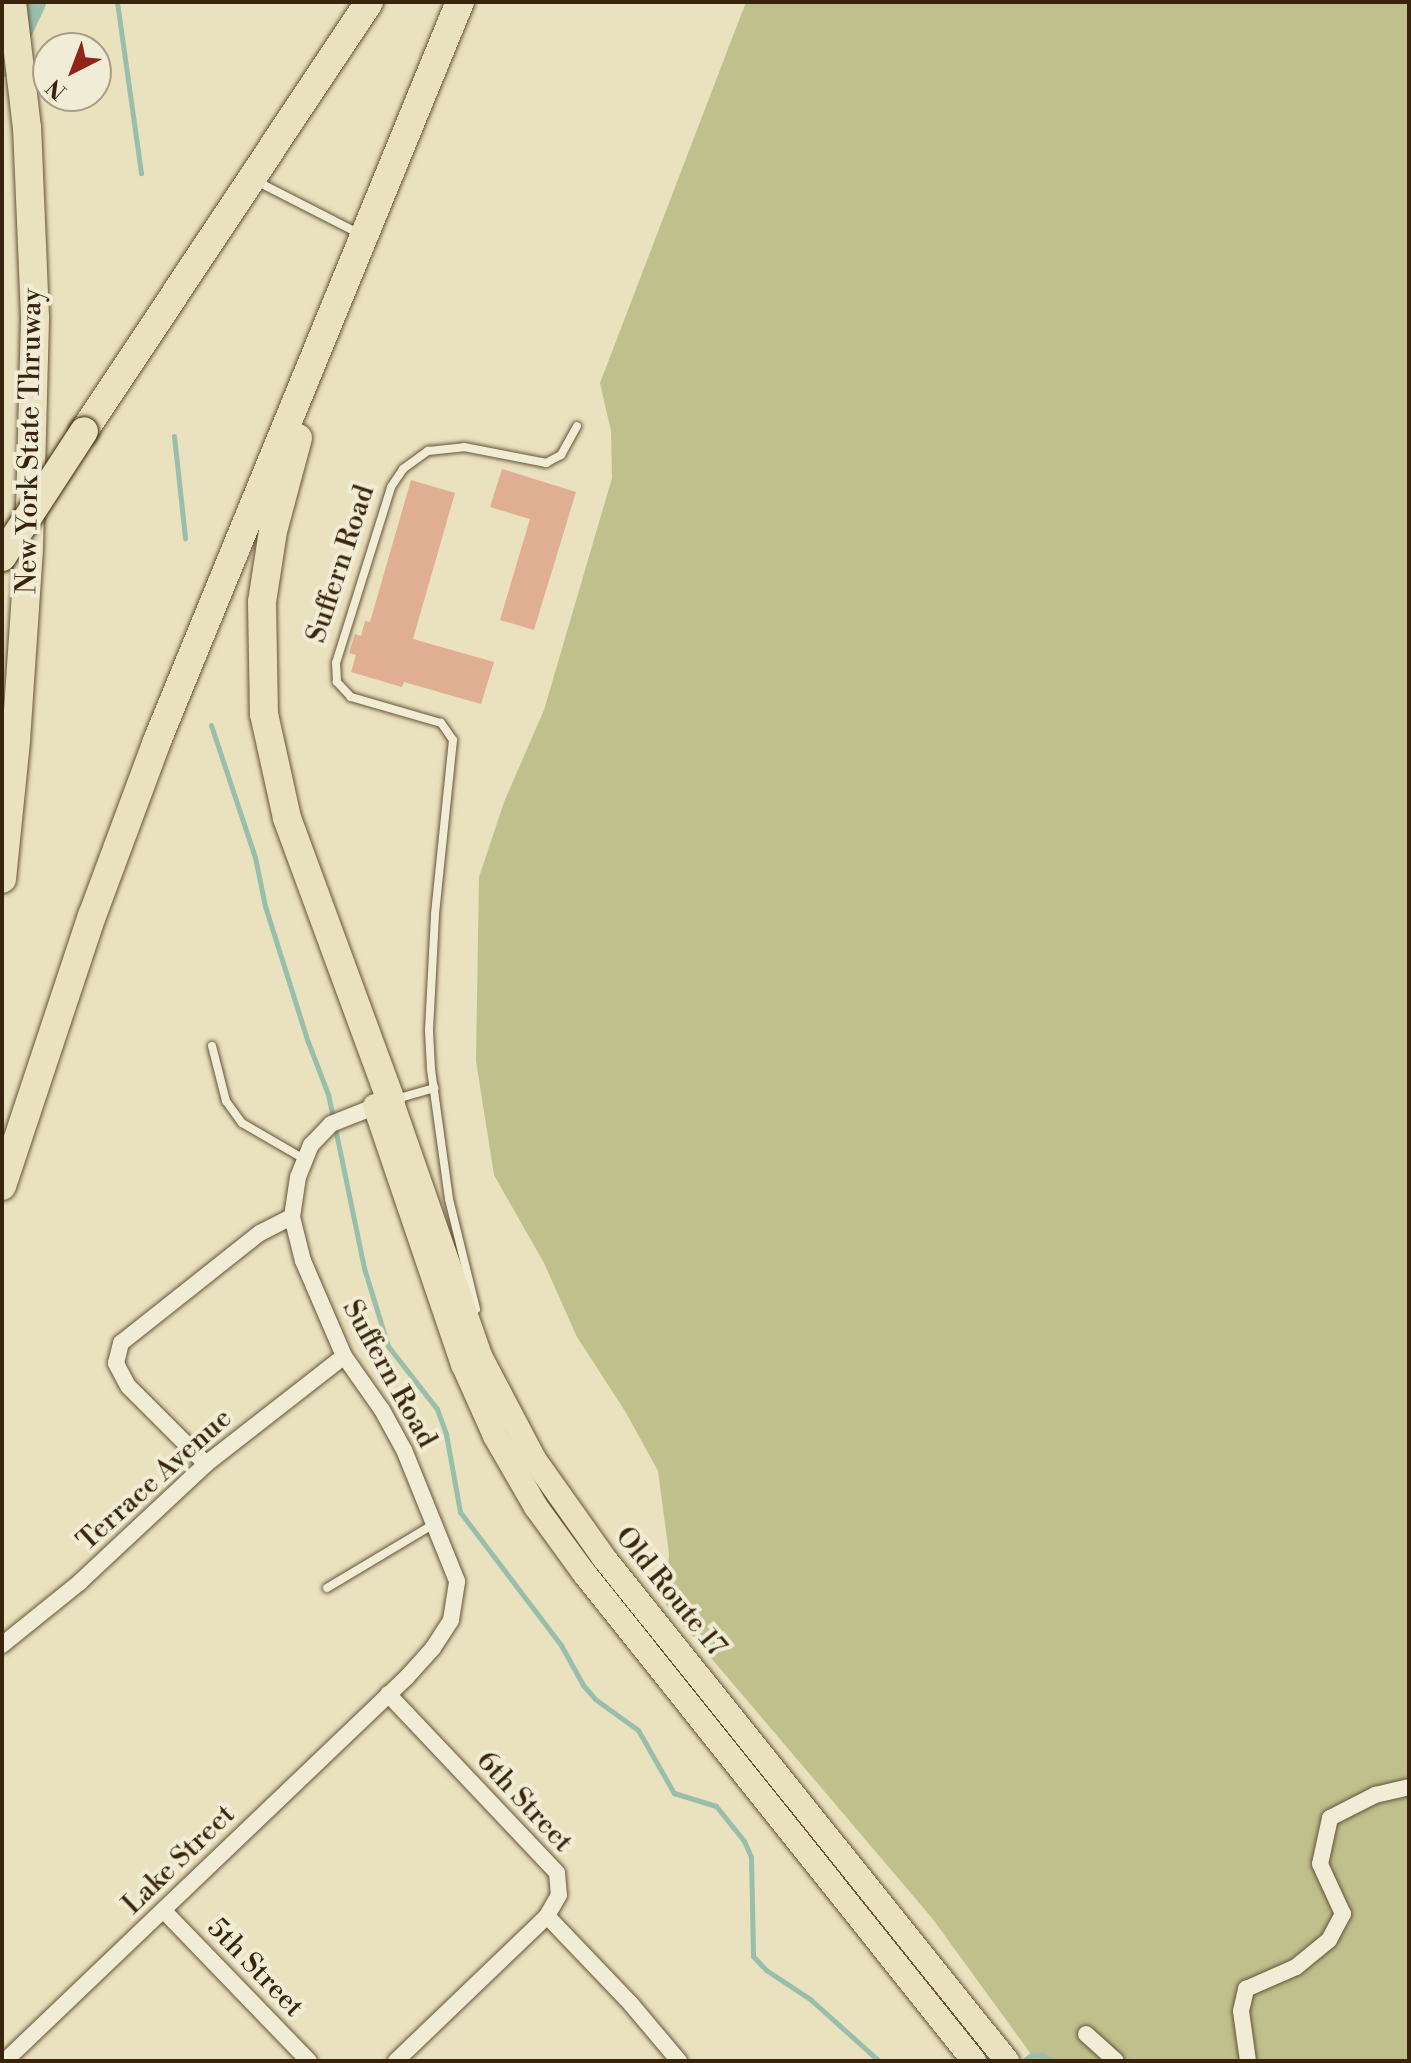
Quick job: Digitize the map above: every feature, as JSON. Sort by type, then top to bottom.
[{"type":"highway","name":"New York State Thruway","points":[[2,879],[21,678],[31,496],[35,317],[30,175],[12,2]]},
{"type":"highway","points":[[2,557],[369,2]]},
{"type":"highway","points":[[2,1186],[124,829],[460,2]]},
{"type":"highway","points":[[364,236],[281,497],[262,602],[261,680],[269,747],[287,818],[383,1103]]},
{"type":"main road","name":"Old Route 17","points":[[383,1103],[480,1356],[534,1459],[579,1526],[1006,2060]]},
{"type":"main road","name":"Old Route 17","points":[[383,1103],[463,1364],[495,1436],[536,1507],[584,1573],[974,2061]]},
{"type":"street","name":"Suffern Road","points":[[383,1103],[338,1121],[311,1145],[304,1159],[292,1217],[303,1261],[344,1356],[382,1410],[404,1450],[457,1581],[451,1620],[433,1648],[388,1694]]},
{"type":"street","points":[[206,1464],[128,1386],[116,1363],[121,1343],[260,1233],[292,1217]]},
{"type":"street","name":"Terrace Avenue","points":[[2,1645],[80,1582],[206,1464],[344,1356]]},
{"type":"street","name":"Lake Street","points":[[5,2061],[388,1694]]},
{"type":"street","name":"6th Street","points":[[388,1694],[557,1873],[559,1895],[547,1916]]},
{"type":"street","points":[[1248,2061],[1241,2011],[1246,1989],[1296,1967],[1329,1940],[1343,1914],[1320,1864],[1330,1818],[1375,1795],[1409,1787]]},
{"type":"street","name":"5th Street","points":[[164,1911],[309,2061]]},
{"type":"street","points":[[396,2061],[547,1916],[631,2004],[679,2061]]},
{"type":"street","points":[[1086,2034],[1116,2061]]},
{"type":"lane","points":[[252,179],[364,236]]},
{"type":"lane","name":"Suffern Road","points":[[577,426],[561,455],[546,463],[464,447],[428,451],[403,469],[391,487],[336,663],[337,682],[351,697],[441,723],[453,740],[432,952],[429,1030],[434,1088],[456,1236],[490,1351],[539,1460],[579,1526]]},
{"type":"lane","points":[[212,1046],[226,1101],[242,1123],[304,1159]]},
{"type":"lane","name":"Suffern Road","points":[[383,1103],[434,1088]]},
{"type":"lane","points":[[327,1588],[434,1524]]},
{"type":"green space","points":[[746,2],[1409,2],[1409,2061],[1036,2061],[932,1918],[666,1605],[669,1554],[658,1471],[625,1411],[577,1337],[544,1263],[494,1175],[476,1061],[479,877],[504,802],[544,710],[612,478],[611,431],[600,383]]},
{"type":"building","points":[[502,469],[576,492],[534,630],[500,620],[530,519],[490,507]]},
{"type":"building","points":[[411,480],[455,493],[413,639],[494,662],[481,704],[404,682],[402,687],[351,672],[356,655],[349,653],[355,634],[361,636],[365,621],[370,622]]},
{"type":"waterway","points":[[2,62],[31,2]]},
{"type":"waterway","points":[[117,2],[141,173]]},
{"type":"waterway","points":[[174,436],[185,538]]},
{"type":"waterway","points":[[211,725],[255,857],[265,906],[308,1042],[328,1094],[364,1268],[388,1346],[437,1409],[446,1434],[460,1512],[561,1645],[583,1685],[595,1699],[638,1730],[674,1793],[716,1806],[744,1841],[751,1857],[753,1956],[766,1970],[810,1999],[879,2061]]},
{"type":"waterway","points":[[1023,2061],[1030,2056],[1043,2055],[1053,2061]]}]
